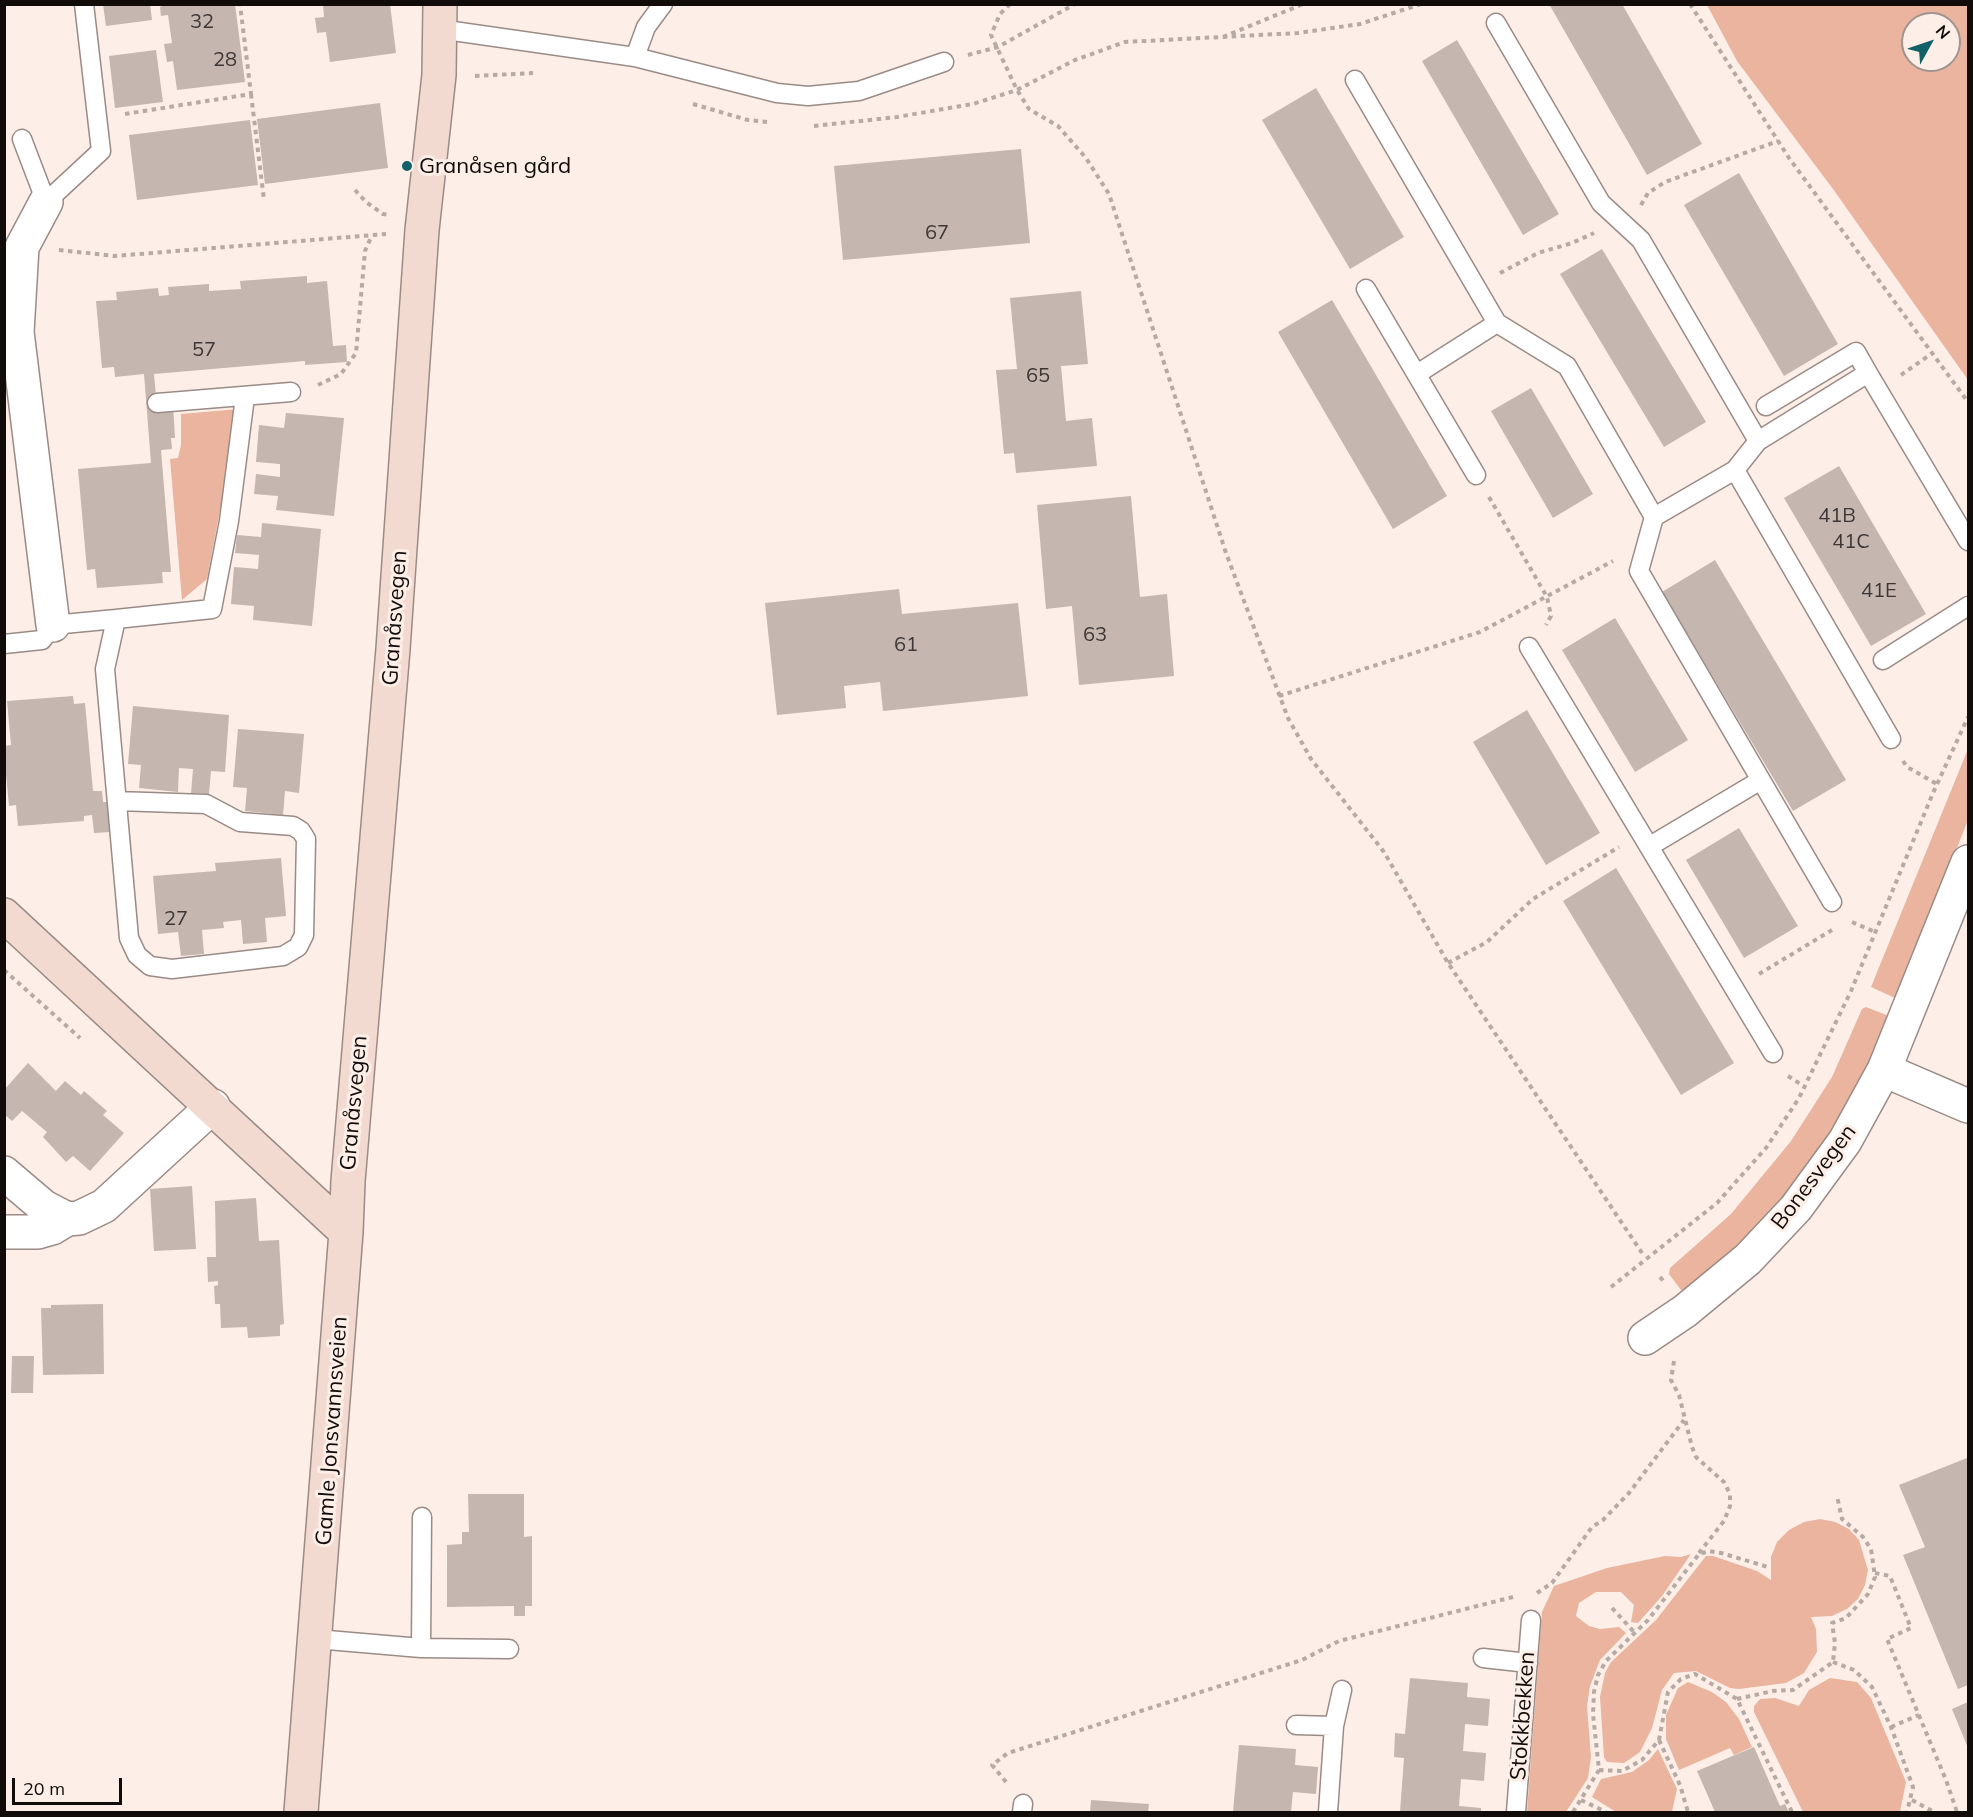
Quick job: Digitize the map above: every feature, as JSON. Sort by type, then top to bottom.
[{"type":"street","name":"Granåsvegen","points":[[346,1232],[348,1180],[393,649],[422,230],[439,75],[440,17]]},
{"type":"street","points":[[46,202],[13,247],[17,332],[53,624]]},
{"type":"street","name":"Bonesvegen","points":[[1645,1338],[1685,1311],[1748,1259],[1796,1208],[1845,1141],[1884,1070],[1968,862]]},
{"type":"street","points":[[4,915],[213,1106],[346,1232]]},
{"type":"street","points":[[1884,1070],[1968,1106]]},
{"type":"street","points":[[4,1232],[38,1232],[52,1228],[67,1219],[79,1218],[104,1206],[213,1106]]},
{"type":"street","points":[[4,1173],[44,1207],[67,1219]]},
{"type":"street","name":"Gamle Jonsvannsveien","points":[[301,1812],[346,1232]]},
{"type":"lane","points":[[22,139],[46,202],[101,151],[84,4]]},
{"type":"lane","points":[[635,57],[646,27],[663,4]]},
{"type":"lane","points":[[440,17],[635,57],[777,93],[808,96],[858,91],[944,62]]},
{"type":"lane","points":[[1496,23],[1600,203],[1641,240],[1758,441]]},
{"type":"lane","points":[[1354,80],[1497,323],[1567,366],[1654,517]]},
{"type":"lane","points":[[1366,289],[1476,475]]},
{"type":"lane","points":[[1417,374],[1497,323]]},
{"type":"lane","points":[[1766,406],[1856,352],[1968,541]]},
{"type":"lane","points":[[1832,902],[1639,571],[1654,517],[1735,470],[1758,441],[1868,373]]},
{"type":"lane","points":[[157,403],[291,392]]},
{"type":"lane","points":[[4,644],[42,640],[53,624],[212,609],[229,521],[245,397]]},
{"type":"lane","points":[[1735,470],[1891,739]]},
{"type":"lane","points":[[1883,660],[1968,606]]},
{"type":"lane","points":[[116,619],[105,669],[129,938],[137,955],[150,966],[172,969],[283,956],[298,947],[304,935],[306,839],[301,831],[292,826],[240,822],[206,804],[117,801]]},
{"type":"lane","points":[[1529,647],[1773,1053]]},
{"type":"lane","points":[[1646,839],[1761,780]]},
{"type":"lane","points":[[421,1648],[422,1517]]},
{"type":"lane","name":"Stokkbekken","points":[[1516,1812],[1530,1620]]},
{"type":"lane","points":[[316,1638],[421,1648],[508,1649]]},
{"type":"lane","points":[[1483,1658],[1528,1663]]},
{"type":"lane","points":[[1328,1812],[1334,1726],[1342,1690]]},
{"type":"lane","points":[[1296,1725],[1334,1726]]},
{"type":"path","points":[[240,4],[264,201]]},
{"type":"path","points":[[1010,4],[993,26],[991,34],[1017,90],[1029,109],[1058,126],[1086,158],[1109,194],[1226,553],[1278,696],[1311,759],[1384,852],[1448,963],[1642,1252]]},
{"type":"path","points":[[944,62],[998,47],[1075,4]]},
{"type":"path","points":[[1219,38],[1303,4]]},
{"type":"path","points":[[1690,4],[1778,141],[1968,402]]},
{"type":"path","points":[[98,119],[251,94]]},
{"type":"path","points":[[1476,288],[1538,253],[1572,243],[1620,221],[1636,212],[1648,193],[1665,182],[1778,141]]},
{"type":"path","points":[[355,190],[383,214],[399,216]]},
{"type":"path","points":[[13,247],[115,255],[390,234]]},
{"type":"path","points":[[291,392],[328,382],[350,364],[356,353],[365,251],[372,235]]},
{"type":"path","points":[[1476,475],[1548,597]]},
{"type":"path","points":[[1611,1287],[1717,1203],[1766,1148],[1799,1098],[1851,991],[1937,784],[1968,717]]},
{"type":"path","points":[[1891,739],[1907,767],[1937,784]]},
{"type":"path","points":[[1448,963],[1488,942],[1533,898],[1646,839]]},
{"type":"path","points":[[1735,988],[1839,926]]},
{"type":"path","points":[[1573,1812],[1599,1770],[1593,1714],[1598,1676],[1606,1661],[1669,1595],[1724,1521],[1730,1506],[1730,1494],[1724,1482],[1696,1457],[1679,1395],[1671,1380],[1674,1358]]},
{"type":"path","points":[[1534,1595],[1552,1583],[1592,1527],[1603,1520],[1629,1493],[1684,1420]]},
{"type":"path","points":[[1737,1699],[1773,1691],[1793,1690],[1833,1662],[1835,1643],[1832,1623],[1846,1618],[1868,1594],[1875,1573],[1871,1549],[1863,1537],[1842,1519],[1837,1496]]},
{"type":"path","points":[[1699,1554],[1709,1551],[1721,1553],[1768,1567]]},
{"type":"path","points":[[1875,1573],[1890,1576],[1911,1628],[1887,1639],[1957,1812]]},
{"type":"path","points":[[1023,1808],[992,1765],[1008,1753],[1302,1660],[1339,1641],[1516,1597]]},
{"type":"path","points":[[1612,1608],[1635,1633]]},
{"type":"path","points":[[1833,1662],[1854,1670],[1872,1688],[1891,1726],[1913,1787],[1907,1812]]},
{"type":"path","points":[[1599,1770],[1622,1771],[1642,1760],[1659,1740],[1668,1692],[1681,1678],[1695,1674],[1737,1699],[1792,1812]]},
{"type":"path","points":[[1891,1726],[1919,1715]]},
{"type":"path","points":[[1659,1740],[1680,1785],[1688,1812]]},
{"type":"path","points":[[1581,1800],[1606,1812]]},
{"type":"path","points":[[1911,1800],[1934,1812]]},
{"type":"shaded area","points":[[1707,5],[1968,5],[1968,380],[1833,189],[1737,61]]},
{"type":"shaded area","points":[[239,409],[207,579],[182,600],[170,459],[178,458],[181,445],[181,414]]},
{"type":"shaded area","points":[[1968,749],[1968,820],[1897,999],[1871,987]]},
{"type":"shaded area","points":[[1866,1007],[1889,1016],[1862,1080],[1833,1129],[1783,1197],[1742,1241],[1685,1291],[1681,1290],[1669,1274],[1670,1268],[1731,1214],[1791,1141],[1832,1077],[1862,1009]]},
{"type":"shaded area","points":[[1820,1519],[1835,1522],[1849,1529],[1859,1540],[1868,1570],[1865,1585],[1858,1599],[1847,1609],[1832,1616],[1811,1617],[1816,1629],[1817,1652],[1804,1673],[1786,1683],[1739,1689],[1730,1688],[1696,1671],[1674,1673],[1662,1690],[1652,1728],[1640,1752],[1624,1763],[1607,1762],[1604,1757],[1600,1697],[1605,1673],[1611,1662],[1656,1620],[1706,1556],[1713,1556],[1757,1571],[1771,1580],[1771,1557],[1777,1542],[1789,1530],[1804,1522]]},
{"type":"shaded area","points":[[1691,1554],[1662,1596],[1638,1623],[1631,1622],[1634,1605],[1621,1592],[1596,1592],[1579,1603],[1576,1616],[1589,1626],[1600,1629],[1619,1627],[1626,1633],[1600,1660],[1590,1686],[1587,1706],[1591,1757],[1588,1778],[1566,1812],[1527,1812],[1542,1612],[1554,1586],[1607,1568],[1665,1556],[1681,1557]]},
{"type":"shaded area","points":[[1830,1678],[1857,1682],[1871,1698],[1906,1782],[1900,1812],[1803,1812],[1754,1712],[1754,1706],[1760,1699],[1775,1698],[1799,1706],[1809,1690]]},
{"type":"shaded area","points":[[1688,1682],[1712,1692],[1726,1702],[1739,1719],[1752,1747],[1734,1755],[1730,1748],[1679,1770],[1666,1739],[1666,1715],[1678,1688]]},
{"type":"shaded area","points":[[1658,1749],[1677,1789],[1672,1812],[1616,1812],[1592,1797],[1601,1779],[1632,1772],[1649,1760]]},
{"type":"building","points":[[103,4],[150,4],[152,20],[106,26]]},
{"type":"building","points":[[166,4],[235,4],[245,82],[177,90],[173,61],[167,62],[164,44],[172,43],[168,15],[161,16],[160,7]]},
{"type":"building","points":[[323,4],[390,4],[396,53],[330,62],[326,32],[317,33],[315,18],[324,17]]},
{"type":"building","points":[[1549,4],[1622,4],[1702,144],[1647,175]]},
{"type":"building","points":[[1457,40],[1559,214],[1523,235],[1422,61]]},
{"type":"building","points":[[156,50],[163,102],[115,108],[109,56]]},
{"type":"building","points":[[1316,88],[1404,237],[1350,269],[1262,120]]},
{"type":"building","points":[[380,103],[388,168],[265,184],[257,119]]},
{"type":"building","points":[[250,120],[258,185],[137,200],[129,135]]},
{"type":"building","points":[[1021,149],[1030,243],[843,260],[834,166]]},
{"type":"building","points":[[1739,173],[1838,344],[1784,376],[1684,205]]},
{"type":"building","points":[[1602,249],[1706,422],[1664,447],[1560,274]]},
{"type":"building","points":[[307,276],[307,283],[327,281],[333,346],[346,345],[347,362],[305,365],[305,361],[154,374],[157,407],[173,405],[175,438],[171,438],[172,449],[161,450],[171,572],[162,572],[163,583],[97,588],[95,569],[87,570],[78,469],[151,463],[144,374],[115,377],[114,367],[102,368],[96,301],[117,300],[116,292],[158,288],[159,296],[169,295],[168,287],[209,284],[209,291],[241,289],[240,281]]},
{"type":"building","points":[[1081,291],[1088,364],[1061,366],[1066,421],[1092,418],[1097,466],[1016,473],[1014,453],[1004,454],[996,370],[1017,369],[1010,298]]},
{"type":"building","points":[[1332,300],[1447,496],[1393,529],[1278,332]]},
{"type":"building","points":[[1531,388],[1593,494],[1553,518],[1491,411]]},
{"type":"building","points":[[286,413],[344,418],[334,516],[276,510],[278,496],[254,494],[256,474],[280,477],[280,464],[256,462],[259,425],[284,428]]},
{"type":"building","points":[[1839,466],[1926,614],[1871,646],[1784,498]]},
{"type":"building","points":[[1131,496],[1140,597],[1167,594],[1174,676],[1079,685],[1072,606],[1046,609],[1037,505]]},
{"type":"building","points":[[262,523],[321,529],[312,626],[253,620],[254,606],[231,604],[234,567],[258,569],[259,555],[235,553],[237,535],[261,537]]},
{"type":"building","points":[[1715,560],[1846,780],[1793,811],[1662,592]]},
{"type":"building","points":[[899,589],[902,614],[1018,603],[1028,696],[883,711],[880,682],[844,686],[846,708],[777,715],[765,603]]},
{"type":"building","points":[[1615,618],[1688,740],[1635,772],[1562,650]]},
{"type":"building","points":[[73,696],[74,704],[85,703],[93,791],[102,791],[103,802],[108,802],[110,832],[94,833],[92,815],[84,816],[84,821],[18,826],[16,805],[9,806],[4,753],[4,746],[11,745],[7,701]]},
{"type":"building","points":[[133,706],[229,715],[225,772],[211,771],[209,794],[191,793],[193,769],[179,768],[178,792],[139,788],[141,765],[128,764]]},
{"type":"building","points":[[1527,710],[1600,833],[1546,865],[1473,742]]},
{"type":"building","points":[[238,729],[304,734],[299,793],[285,791],[283,815],[245,811],[247,788],[233,787]]},
{"type":"building","points":[[1739,828],[1798,926],[1744,958],[1686,860]]},
{"type":"building","points":[[281,858],[286,916],[265,918],[267,942],[243,944],[241,920],[223,922],[224,928],[202,930],[204,954],[181,956],[178,932],[158,934],[153,876],[216,871],[215,863]]},
{"type":"building","points":[[1616,868],[1734,1063],[1681,1095],[1563,901]]},
{"type":"building","points":[[28,1063],[56,1091],[65,1081],[81,1095],[84,1091],[107,1111],[103,1115],[124,1133],[90,1171],[73,1156],[66,1162],[43,1137],[47,1132],[22,1111],[12,1121],[4,1114],[4,1090]]},
{"type":"building","points":[[192,1186],[196,1249],[154,1251],[150,1189]]},
{"type":"building","points":[[256,1198],[259,1241],[279,1240],[284,1324],[280,1325],[280,1336],[248,1338],[247,1327],[221,1328],[220,1304],[215,1304],[214,1286],[218,1285],[218,1281],[208,1282],[207,1257],[216,1257],[215,1201]]},
{"type":"building","points":[[103,1304],[104,1374],[43,1375],[41,1308],[51,1308],[51,1305]]},
{"type":"building","points":[[12,1356],[34,1356],[33,1393],[11,1393]]},
{"type":"building","points":[[1967,1458],[1968,1685],[1958,1689],[1903,1555],[1925,1547],[1899,1485]]},
{"type":"building","points":[[468,1494],[524,1494],[524,1537],[532,1536],[532,1606],[525,1606],[525,1616],[514,1616],[514,1606],[447,1607],[447,1545],[462,1544],[462,1532],[469,1532]]},
{"type":"building","points":[[1410,1678],[1468,1683],[1467,1697],[1490,1699],[1488,1726],[1465,1724],[1463,1751],[1486,1753],[1484,1781],[1461,1779],[1459,1806],[1481,1808],[1481,1812],[1400,1812],[1404,1758],[1394,1757],[1395,1733],[1405,1734]]},
{"type":"building","points":[[1968,1702],[1968,1748],[1952,1709]]},
{"type":"building","points":[[1239,1745],[1296,1749],[1295,1765],[1318,1767],[1316,1794],[1293,1792],[1291,1812],[1233,1812]]},
{"type":"building","points":[[1754,1747],[1780,1806],[1785,1804],[1789,1812],[1715,1812],[1697,1771]]},
{"type":"building","points":[[1091,1800],[1149,1804],[1148,1812],[1090,1812]]},
{"type":"place","name":"Granåsen gård","points":[[407,166]]}]
